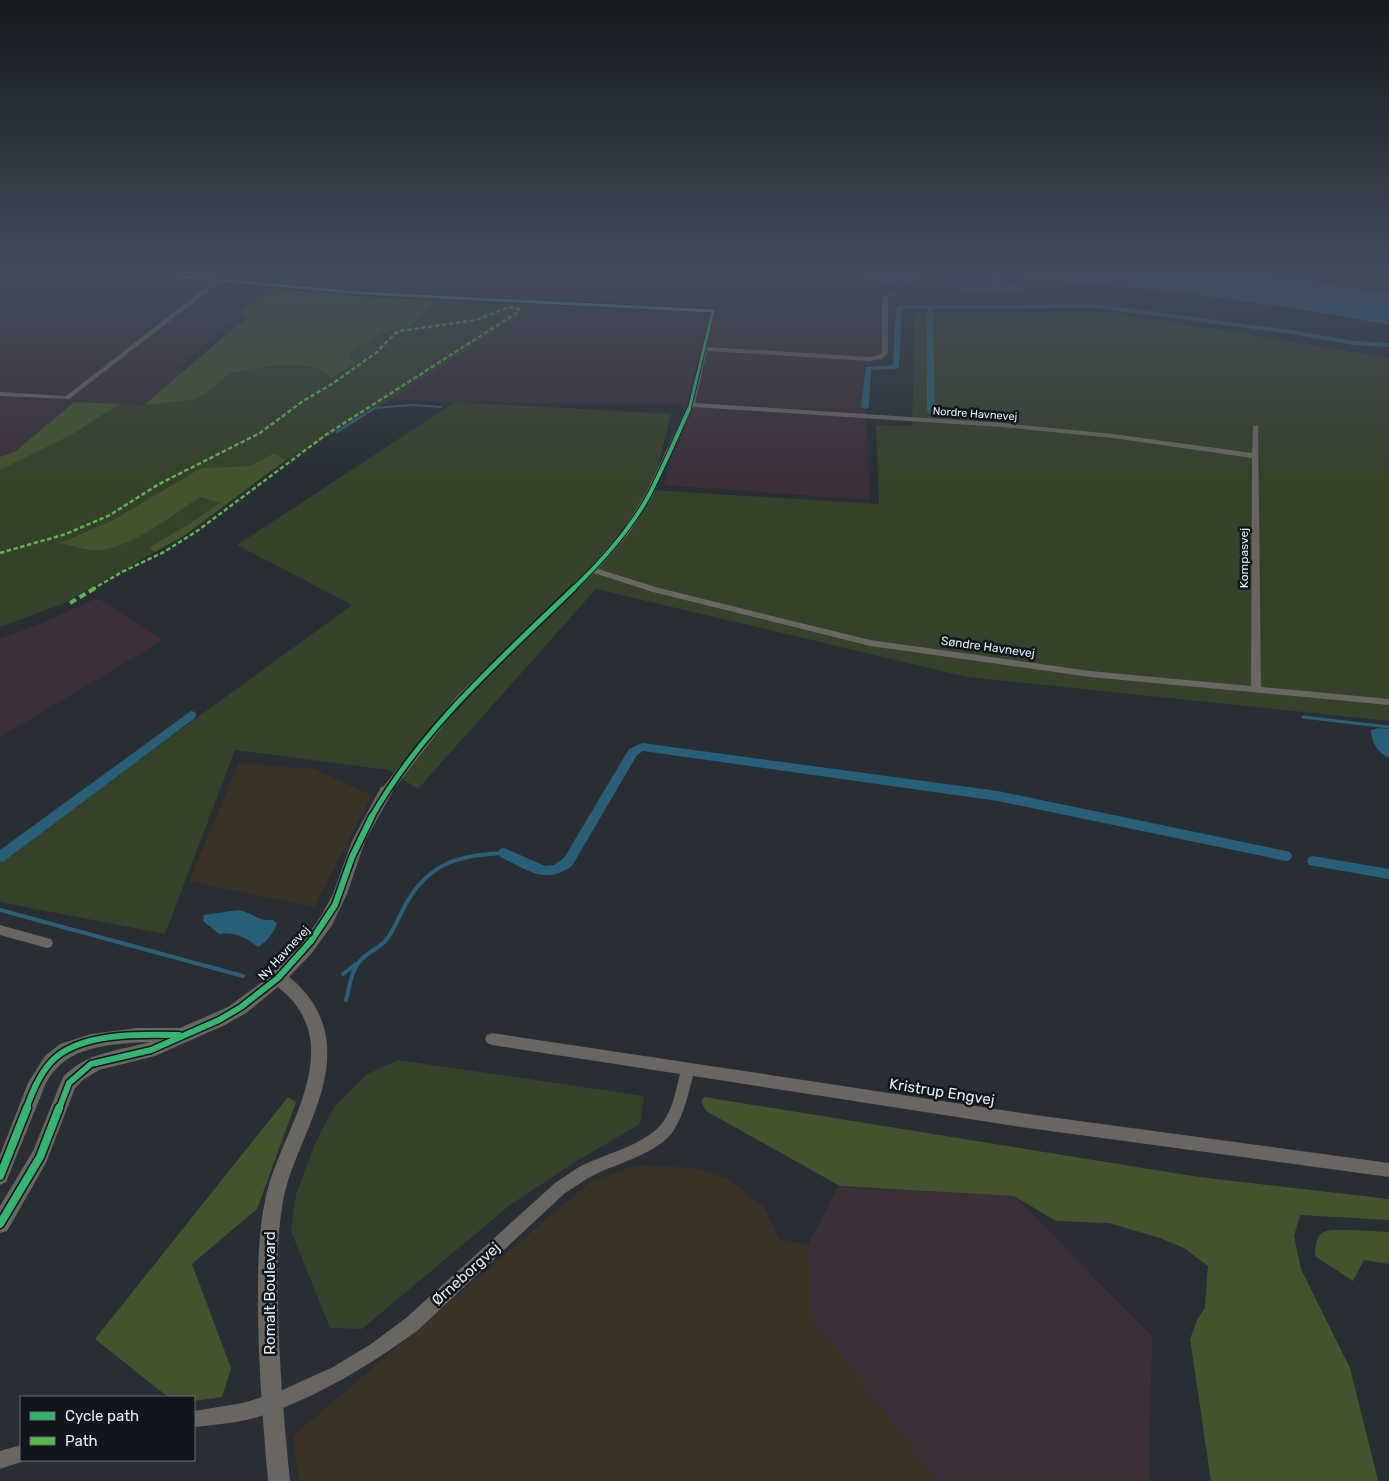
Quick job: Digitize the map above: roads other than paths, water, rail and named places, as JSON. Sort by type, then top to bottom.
[{"type":"street","points":[[0,394],[67,398],[143,339]]},
{"type":"street","points":[[386,792],[460,698],[593,570],[626,531],[648,497],[691,405],[706,339]]},
{"type":"street","points":[[703,349],[870,359],[879,358],[885,354],[885,339]]},
{"type":"street","name":"Nordre Havnevej","points":[[691,405],[1002,425],[1113,436],[1256,456]]},
{"type":"street","name":"Kompasvej","points":[[1256,426],[1256,690]]},
{"type":"street","name":"Søndre Havnevej","points":[[593,570],[656,590],[870,643],[1090,674],[1389,702]]},
{"type":"street","name":"Ny Havnevej","points":[[0,1224],[40,1157],[69,1083],[75,1075],[86,1067],[100,1061],[151,1050],[219,1020],[241,1007],[278,978],[311,942],[336,906],[352,857],[368,823],[386,792]]},
{"type":"street","points":[[0,930],[47,943]]},
{"type":"street","name":"Romalt Boulevard","points":[[278,978],[293,988],[309,1009],[318,1036],[319,1048],[316,1078],[277,1186],[268,1240],[268,1338],[280,1481]]},
{"type":"street","name":"Ny Havnevej","points":[[0,1176],[11,1154],[40,1076],[56,1057],[65,1050],[86,1043],[149,1034],[182,1035]]},
{"type":"street","name":"Kristrup Engvej","points":[[492,1039],[1018,1120],[1389,1170]]},
{"type":"street","name":"Ørneborgvej","points":[[195,1419],[256,1408],[272,1402],[330,1376],[392,1339],[412,1324],[560,1188],[588,1170],[641,1147],[656,1138],[668,1127],[677,1110],[688,1069]]},
{"type":"street","points":[[0,1460],[20,1454]]},
{"type":"water","points":[[1378,728],[1389,729],[1389,758],[1378,750],[1374,743],[1371,730]]},
{"type":"water","points":[[238,910],[259,918],[273,920],[277,923],[270,936],[258,947],[240,936],[219,934],[203,921],[204,915]]},
{"type":"waterway","points":[[865,407],[868,368],[896,367],[897,339]]},
{"type":"waterway","points":[[930,339],[931,411]]},
{"type":"waterway","points":[[1332,339],[1354,343],[1389,345]]},
{"type":"waterway","points":[[373,409],[412,405],[441,407]]},
{"type":"waterway","points":[[337,432],[373,409]]},
{"type":"waterway","points":[[0,857],[191,715]]},
{"type":"waterway","points":[[1303,717],[1389,727]]},
{"type":"waterway","points":[[504,853],[544,871],[557,870],[568,862],[633,752],[642,747],[998,796],[1286,856]]},
{"type":"waterway","points":[[346,1000],[352,977],[359,962],[387,939],[407,902],[416,888],[426,878],[436,869],[460,859],[504,853]]},
{"type":"waterway","points":[[1313,861],[1389,874]]},
{"type":"waterway","points":[[0,910],[243,976]]},
{"type":"waterway","points":[[343,974],[356,964]]}]
